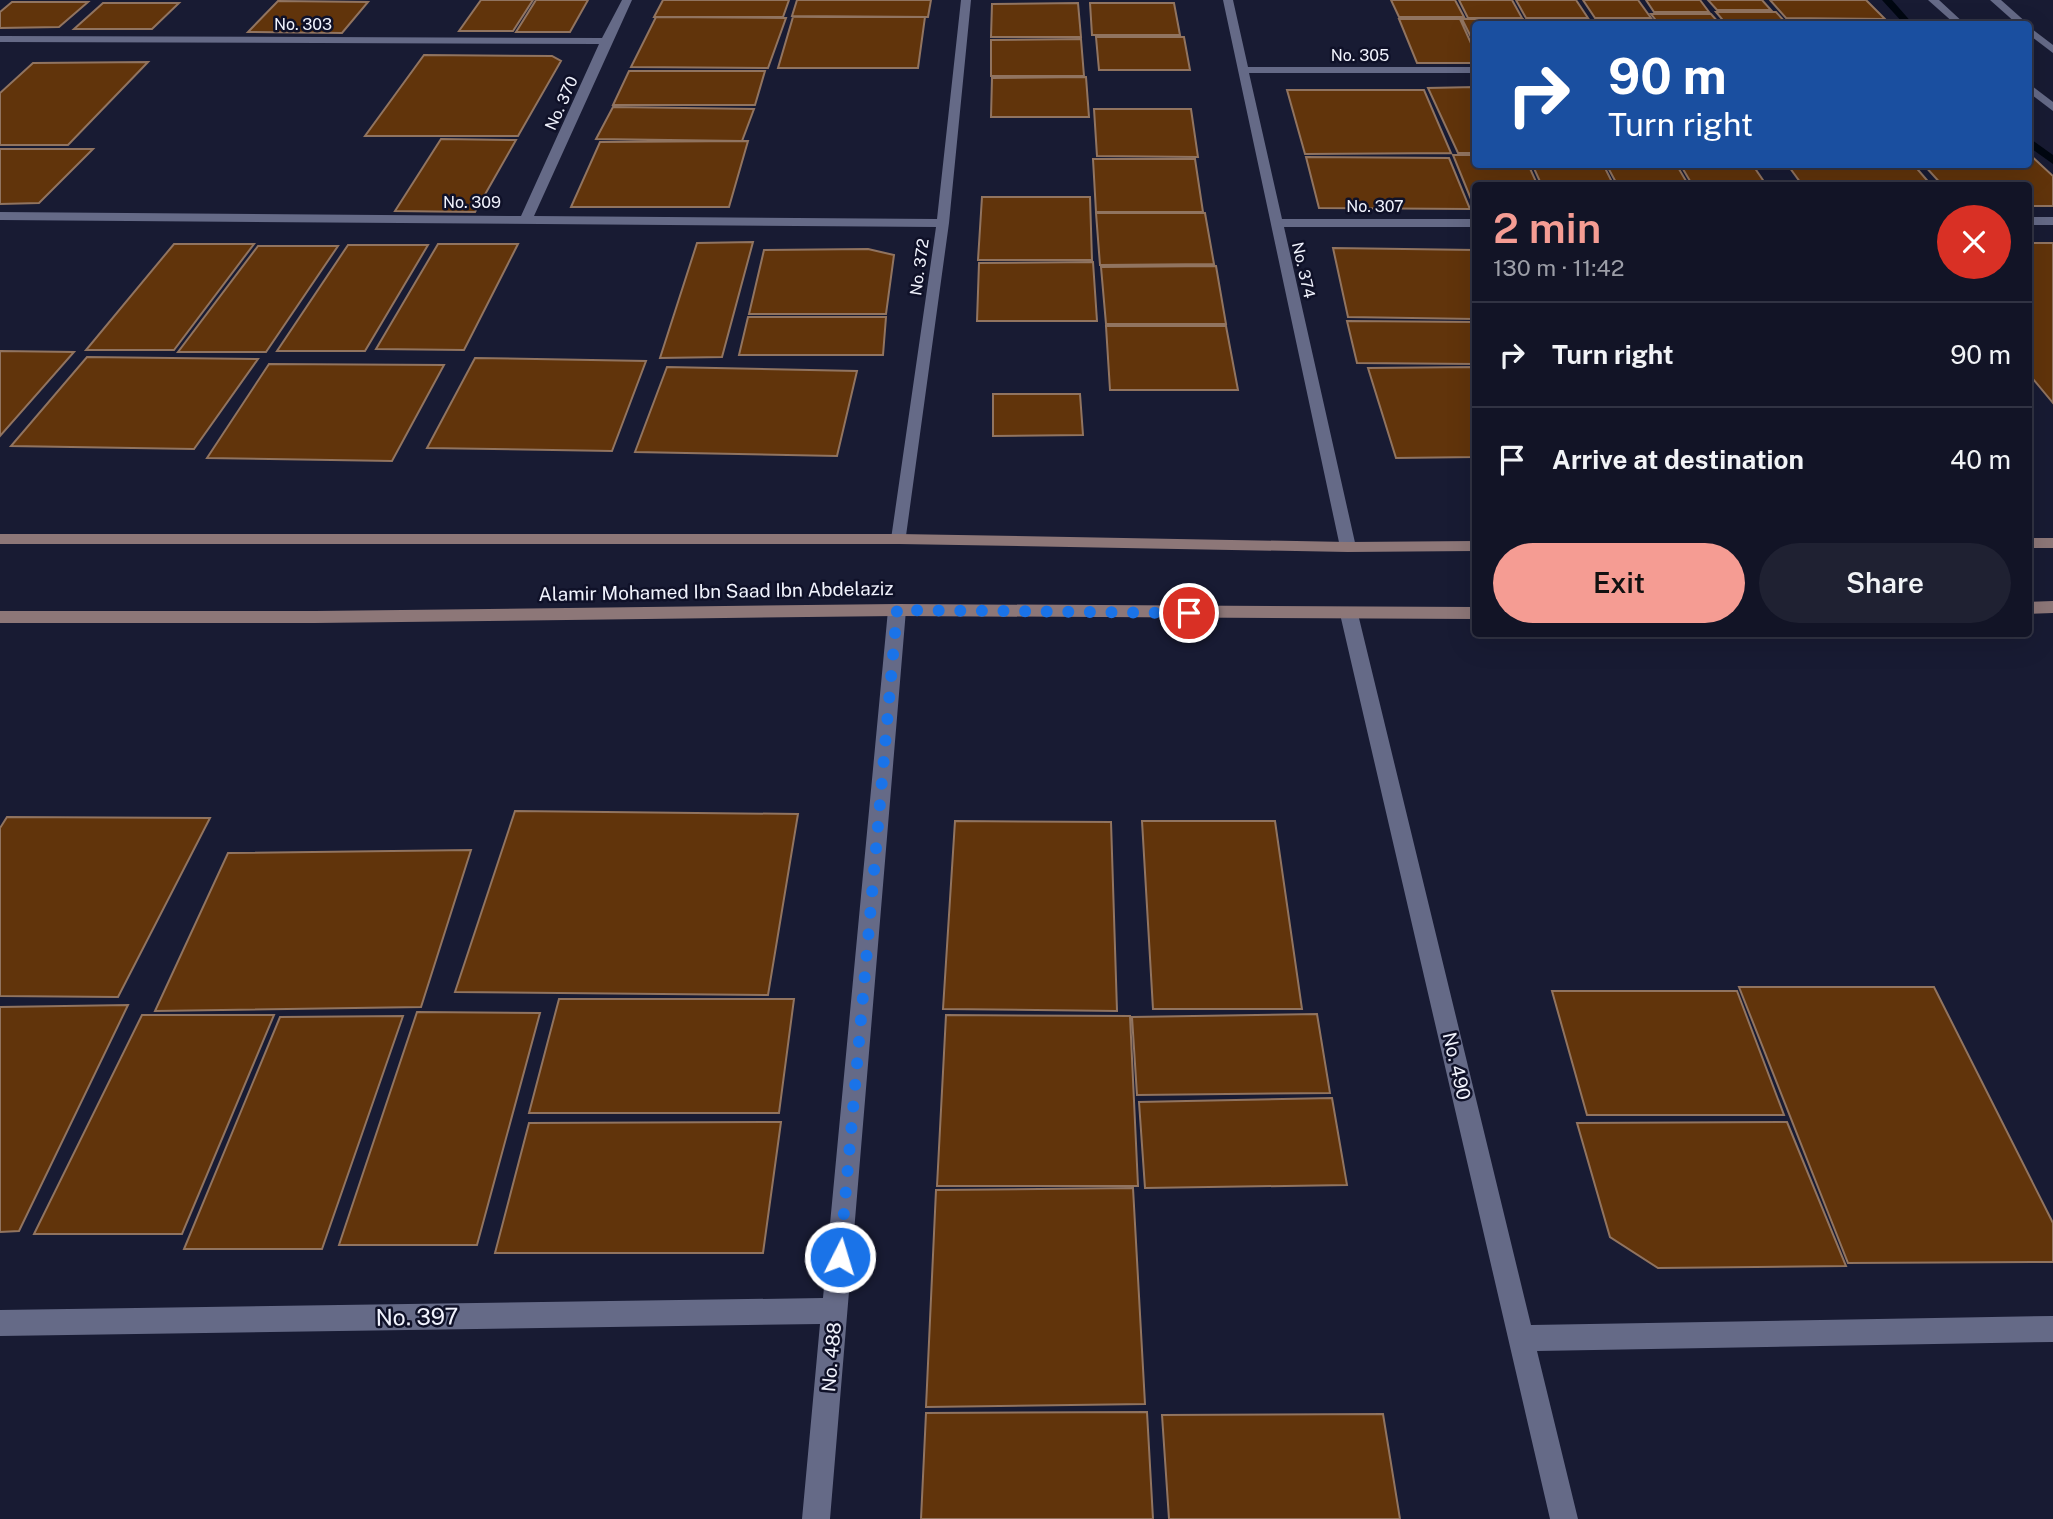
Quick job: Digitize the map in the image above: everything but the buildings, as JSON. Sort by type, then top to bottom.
[{"type":"main road","points":[[0,539],[899,539],[1348,547],[1472,546]]},
{"type":"main road","points":[[2032,543],[2053,543]]},
{"type":"main road","points":[[2032,608],[2053,607]]},
{"type":"main road","name":"Alamir Mohamed Ibn Saad Ibn Abdelaziz","points":[[0,617],[315,617],[897,610],[1472,613]]},
{"type":"street","name":"No. 370","points":[[526,220],[627,0]]},
{"type":"street","name":"No. 372","points":[[899,539],[943,223],[966,0]]},
{"type":"street","name":"No. 374","points":[[1228,0],[1348,547]]},
{"type":"street","points":[[1933,0],[1957,21]]},
{"type":"street","points":[[1995,0],[2020,21]]},
{"type":"street","points":[[2032,32],[2053,50]]},
{"type":"street","name":"No. 303","points":[[1,40],[606,41]]},
{"type":"street","name":"No. 305","points":[[1245,71],[1472,70]]},
{"type":"street","points":[[2032,90],[2053,108]]},
{"type":"street","name":"No. 309","points":[[0,216],[943,223]]},
{"type":"street","points":[[2032,221],[2053,221]]},
{"type":"street","name":"No. 307","points":[[1275,223],[1472,223]]},
{"type":"street","name":"No. 488","points":[[816,1519],[897,610]]},
{"type":"street","name":"No. 490","points":[[1349,614],[1564,1519]]},
{"type":"street","name":"No. 397","points":[[0,1323],[835,1311]]},
{"type":"street","points":[[1522,1338],[2053,1329]]},
{"type":"waterway","points":[[1887,0],[1906,21]]},
{"type":"waterway","points":[[2032,143],[2053,161]]},
{"type":"route","points":[[840,1257],[897,610],[1189,613]]}]
